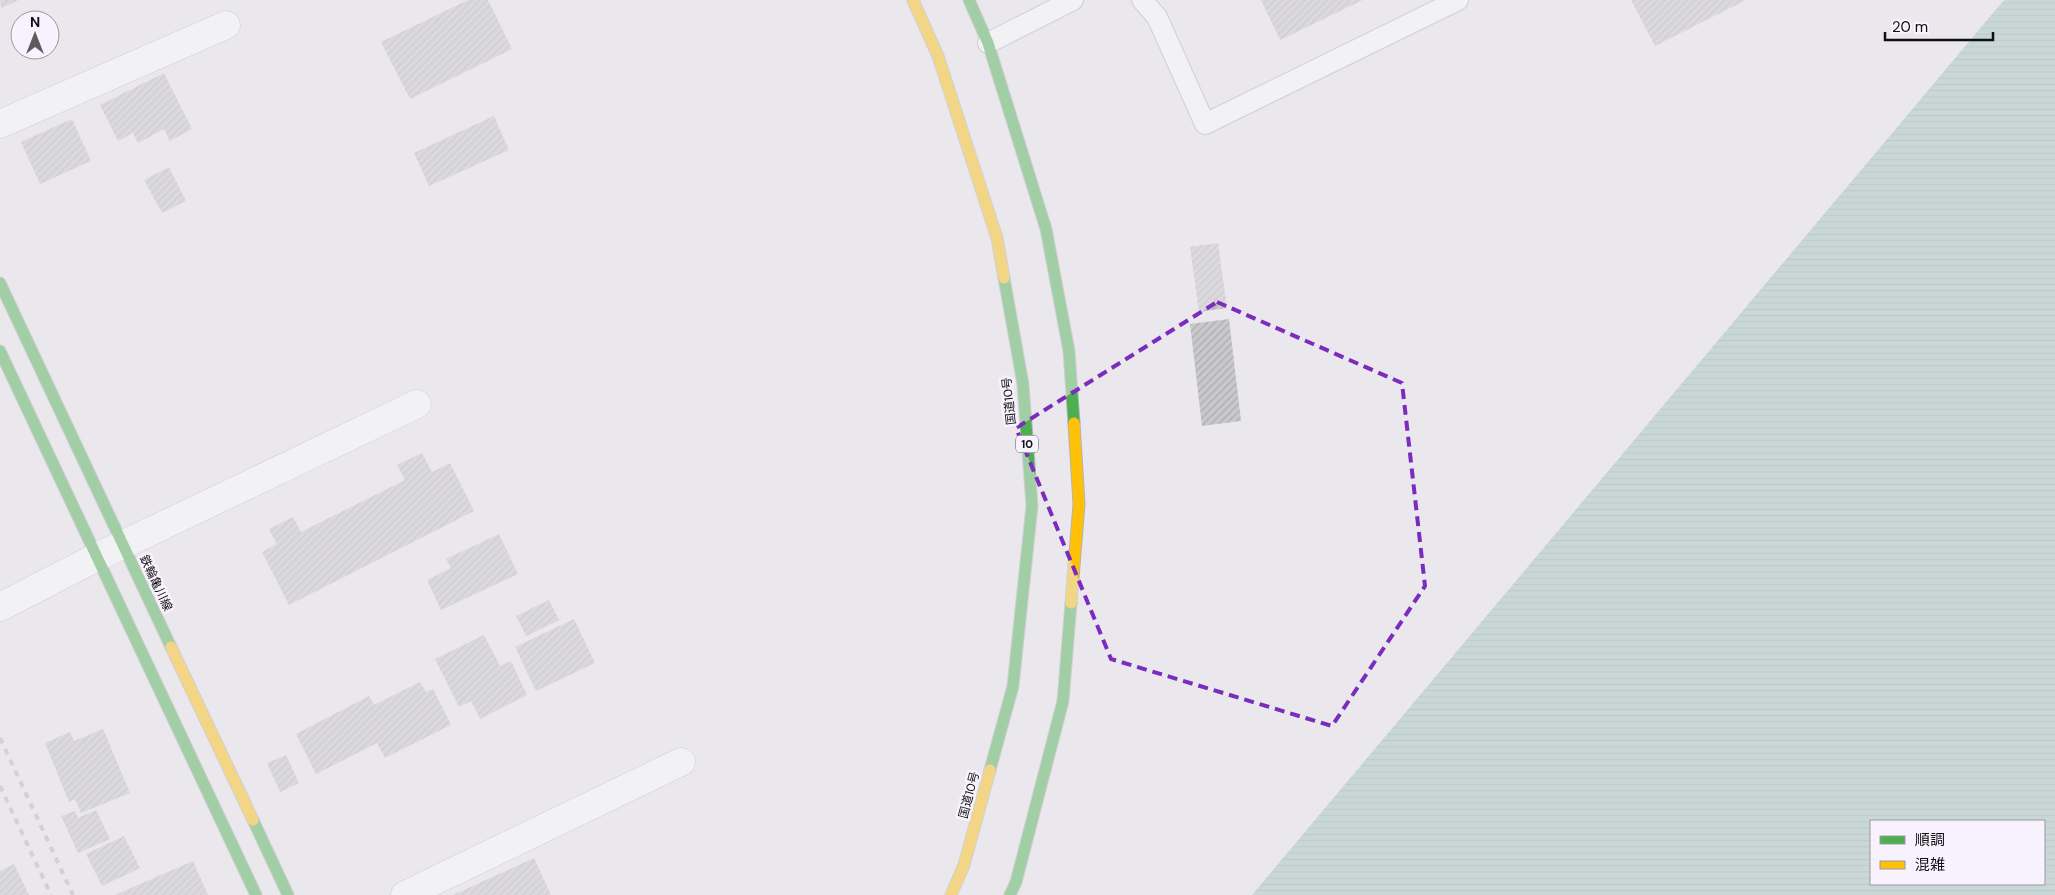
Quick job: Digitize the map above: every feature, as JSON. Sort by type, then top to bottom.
[{"type":"main road","name":"国道10号","points":[[913,0],[938,56],[996,238],[1022,384],[1032,506],[1012,686],[964,865],[950,895]]},
{"type":"main road","points":[[970,0],[988,43],[1046,230],[1069,351],[1079,504],[1063,701],[1016,882],[1010,895]]},
{"type":"main road","name":"鉄輪亀川線","points":[[0,283],[288,895]]},
{"type":"main road","points":[[0,351],[256,895]]},
{"type":"street","points":[[0,124],[226,25]]},
{"type":"street","points":[[0,607],[96,557],[416,404]]},
{"type":"street","points":[[405,895],[681,762]]},
{"type":"lane","points":[[988,43],[1073,0]]},
{"type":"lane","points":[[1142,0],[1157,17],[1205,124],[1458,0]]},
{"type":"highlighted area","points":[[1217,302],[1402,383],[1425,586],[1332,726],[1111,659],[1016,428]]},
{"type":"shaded area","points":[[2004,0],[2055,0],[2055,895],[1252,895]]},
{"type":"building","points":[[0,0],[19,0],[1,8]]},
{"type":"building","points":[[468,0],[488,0],[512,49],[410,99],[381,42]]},
{"type":"building","points":[[1261,0],[1363,0],[1280,40]]},
{"type":"building","points":[[1631,0],[1746,0],[1655,46]]},
{"type":"building","points":[[164,73],[192,129],[170,141],[164,129],[138,143],[133,133],[118,141],[100,105]]},
{"type":"building","points":[[494,116],[509,150],[429,186],[414,153]]},
{"type":"building","points":[[72,119],[91,161],[40,184],[21,142]]},
{"type":"building","points":[[169,167],[186,201],[162,213],[144,180]]},
{"type":"building","points":[[1218,243],[1227,308],[1199,312],[1190,247]]},
{"type":"building","points":[[1229,319],[1241,421],[1202,426],[1190,324]]},
{"type":"building","points":[[422,453],[432,472],[450,463],[474,511],[289,605],[262,552],[277,544],[269,529],[293,517],[301,532],[405,480],[397,465]]},
{"type":"building","points":[[499,534],[518,574],[441,610],[427,580],[451,568],[446,559]]},
{"type":"building","points":[[549,600],[559,620],[526,636],[516,616]]},
{"type":"building","points":[[574,619],[595,663],[536,691],[515,647]]},
{"type":"building","points":[[484,635],[500,666],[511,661],[527,695],[480,719],[471,701],[459,707],[435,659]]},
{"type":"building","points":[[420,682],[426,692],[433,689],[451,725],[385,758],[377,743],[316,774],[296,734],[369,696],[374,705]]},
{"type":"building","points":[[103,729],[130,793],[81,813],[75,799],[69,802],[45,743],[70,732],[74,741]]},
{"type":"building","points":[[286,755],[299,783],[280,792],[267,763]]},
{"type":"building","points":[[96,810],[110,839],[78,853],[61,816],[75,811],[78,818]]},
{"type":"building","points":[[124,836],[140,868],[102,886],[86,854]]},
{"type":"building","points":[[534,858],[551,895],[453,895]]},
{"type":"building","points":[[193,861],[208,895],[115,895]]},
{"type":"building","points":[[14,864],[29,895],[0,895],[0,871]]},
{"type":"railway","points":[[0,738],[73,895]]},
{"type":"railway","points":[[0,786],[51,895]]},
{"type":"traffic: fast","points":[[969,0],[988,43],[1046,229],[1069,351],[1074,423]]},
{"type":"traffic: fast","points":[[990,770],[1013,686],[1032,506],[1023,384],[1004,278]]},
{"type":"traffic: fast","points":[[0,283],[171,647]]},
{"type":"traffic: fast","points":[[0,351],[256,895]]},
{"type":"traffic: fast","points":[[1010,895],[1016,882],[1063,701],[1071,603]]},
{"type":"traffic: fast","points":[[253,820],[288,895]]},
{"type":"traffic: slow","points":[[913,0],[938,56],[997,238],[1004,278]]},
{"type":"traffic: slow","points":[[1071,603],[1079,504],[1074,423]]},
{"type":"traffic: slow","points":[[171,647],[253,820]]},
{"type":"traffic: slow","points":[[951,895],[964,865],[990,770]]}]
